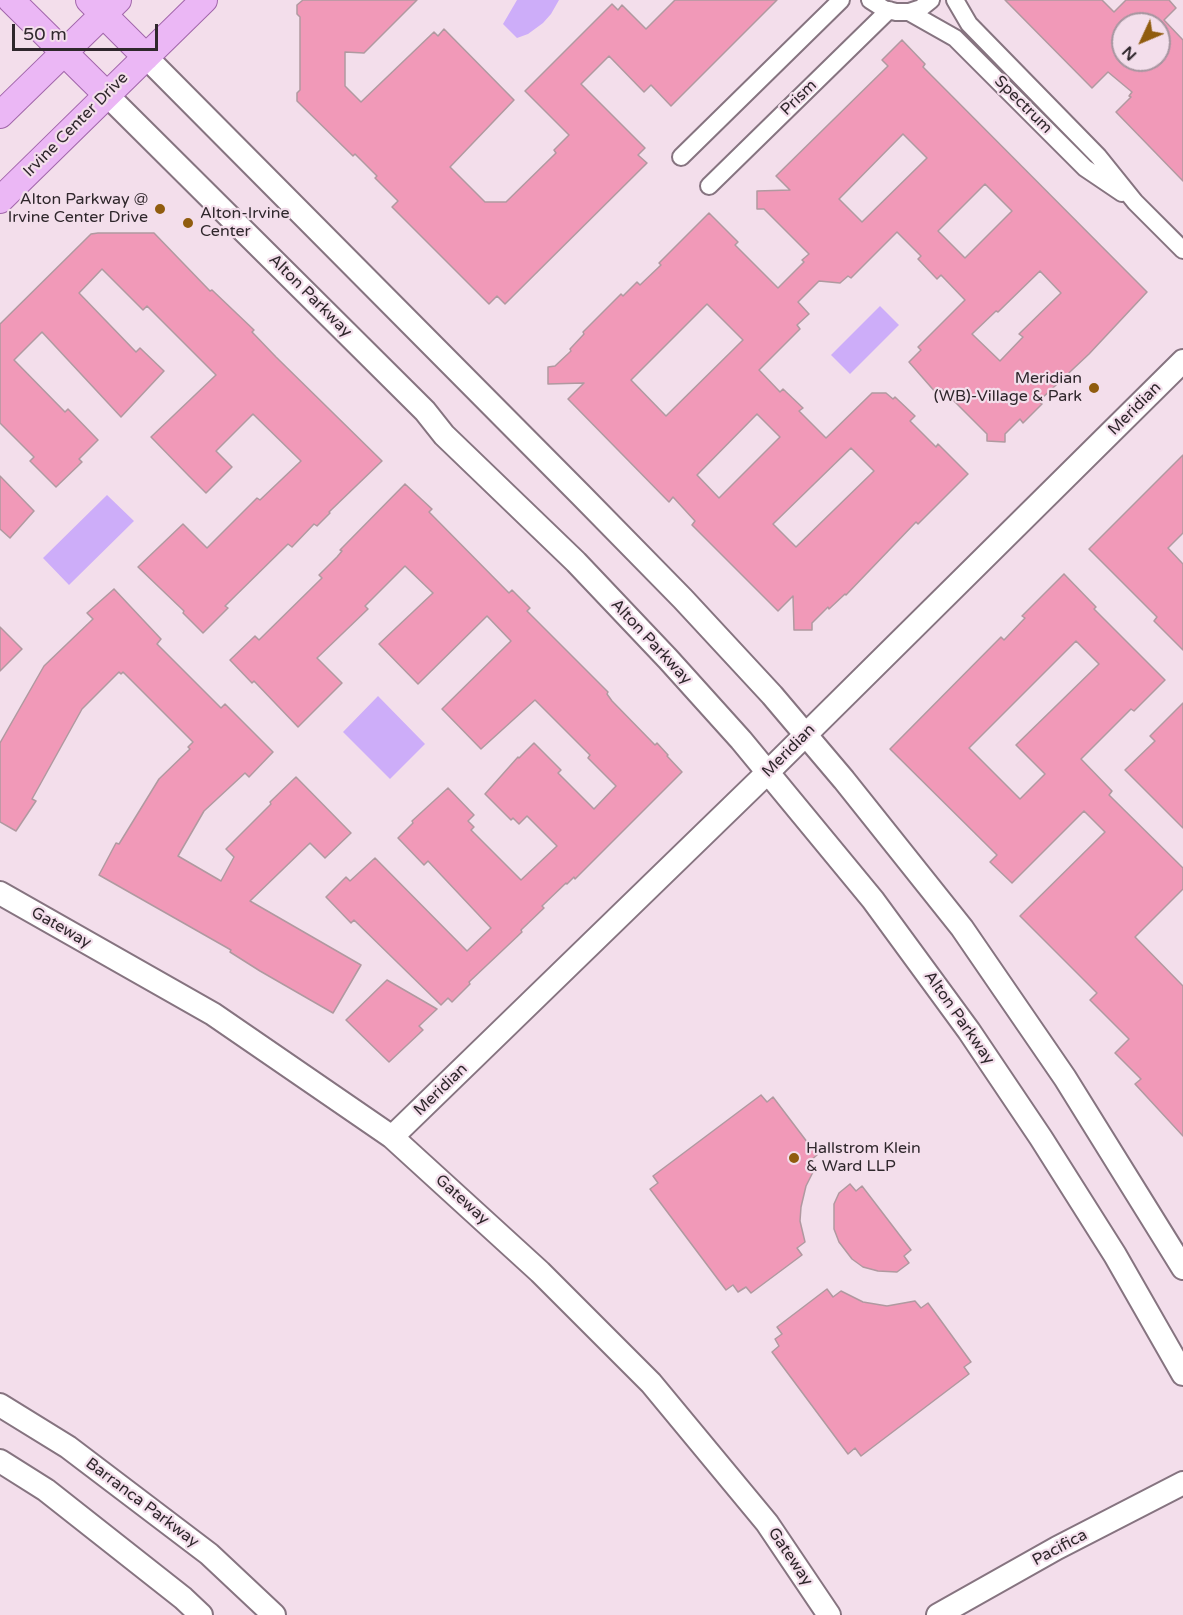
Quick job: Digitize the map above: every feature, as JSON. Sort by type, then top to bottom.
[{"type":"main road","name":"Alton Parkway","points":[[11,0],[425,411],[444,435],[576,562],[668,659],[768,772],[873,900],[1006,1084],[1115,1255],[1183,1374]]},
{"type":"main road","name":"Irvine Center Drive","points":[[0,200],[204,0]]},
{"type":"main road","points":[[0,115],[63,53],[104,5],[146,57],[675,591],[772,695],[955,920],[1014,1002],[1093,1120],[1183,1268]]},
{"type":"main road","name":"Meridian","points":[[392,1137],[806,735],[1183,361]]},
{"type":"main road","name":"Gateway","points":[[0,893],[213,1014],[392,1137],[540,1272],[651,1383],[766,1523],[829,1615]]},
{"type":"main road","name":"Barranca Parkway","points":[[0,1405],[69,1447],[209,1554],[274,1615]]},
{"type":"main road","points":[[0,1461],[46,1490],[183,1598],[201,1615]]},
{"type":"main road","name":"Pacifica","points":[[938,1615],[1057,1548],[1183,1482]]},
{"type":"street","points":[[681,157],[841,0]]},
{"type":"street","points":[[870,0],[889,10],[909,12],[921,8],[931,0]]},
{"type":"street","name":"Spectrum","points":[[955,0],[969,24],[1098,156],[1135,202],[1183,250]]},
{"type":"street","name":"Prism","points":[[709,186],[889,10]]},
{"type":"street","name":"Spectrum","points":[[909,12],[955,38],[1085,168],[1135,202]]},
{"type":"shaded area","points":[[517,0],[559,0],[543,23],[528,34],[517,38],[503,24]]},
{"type":"shaded area","points":[[880,306],[899,325],[850,374],[831,355]]},
{"type":"shaded area","points":[[107,495],[134,521],[69,585],[43,558]]},
{"type":"shaded area","points":[[378,696],[425,744],[390,779],[343,732]]},
{"type":"building","points":[[303,0],[417,0],[364,53],[345,52],[345,86],[361,102],[434,32],[438,36],[444,29],[514,100],[450,167],[485,202],[506,202],[556,153],[554,150],[569,135],[525,91],[612,4],[618,10],[622,5],[646,29],[675,0],[777,0],[671,106],[651,85],[644,92],[609,56],[581,84],[645,148],[638,155],[647,163],[505,304],[497,296],[489,304],[392,207],[398,201],[375,178],[377,176],[355,154],[353,156],[297,101],[297,93],[300,90],[300,17],[297,14],[297,5]]},
{"type":"building","points":[[1005,0],[1102,0],[1114,12],[1111,12],[1111,72],[1171,72],[1171,27],[1183,40],[1183,181],[1116,112],[1131,97],[1129,96],[1132,92],[1108,72],[1092,88]]},
{"type":"building","points":[[1126,0],[1169,0],[1176,8],[1171,13],[1114,12]]},
{"type":"building","points":[[902,40],[925,64],[923,67],[1147,292],[1089,354],[1039,401],[1042,404],[1023,423],[1020,419],[1005,434],[1005,442],[987,441],[987,434],[942,389],[937,394],[909,362],[921,350],[918,347],[965,300],[941,275],[937,279],[918,259],[921,256],[897,232],[851,278],[848,276],[840,283],[819,281],[798,302],[809,314],[797,325],[800,329],[759,370],[780,392],[783,389],[803,408],[799,411],[826,438],[872,393],[886,393],[893,399],[895,397],[915,416],[910,421],[936,447],[938,444],[968,474],[918,524],[916,522],[846,595],[829,609],[828,607],[812,623],[812,630],[794,630],[793,596],[778,611],[692,525],[695,521],[673,497],[669,502],[568,399],[584,383],[548,384],[548,367],[555,366],[571,351],[570,349],[584,334],[583,332],[621,294],[623,296],[637,282],[640,285],[661,265],[659,263],[709,213],[738,242],[735,245],[778,288],[809,254],[764,209],[757,209],[757,191],[790,190],[776,176],[888,66],[882,60]],"holes":[[[903,134],[927,158],[862,222],[839,199]],[[985,184],[1012,211],[965,258],[938,231]],[[1040,271],[1061,293],[1019,334],[1023,337],[1000,361],[972,334],[996,311],[998,312]],[[707,304],[743,340],[666,416],[631,380]],[[757,414],[780,437],[719,498],[697,475]],[[851,448],[874,471],[796,547],[773,524]]]},
{"type":"building","points":[[154,233],[210,291],[212,290],[254,330],[252,332],[276,357],[382,461],[317,526],[314,524],[292,547],[288,544],[225,606],[228,608],[203,633],[183,613],[184,611],[138,567],[183,524],[207,548],[257,498],[260,500],[301,461],[253,414],[216,451],[232,467],[206,493],[151,437],[216,375],[147,306],[143,310],[102,269],[79,293],[136,352],[140,348],[164,371],[121,417],[42,332],[14,360],[65,412],[68,409],[98,440],[79,459],[82,462],[56,487],[30,461],[34,457],[0,423],[0,324],[91,234]]},
{"type":"building","points":[[1183,455],[1183,533],[1168,548],[1183,564],[1183,650],[1154,621],[1157,617],[1089,549]]},
{"type":"building","points":[[0,476],[34,511],[10,538],[0,529]]},
{"type":"building","points":[[405,484],[432,509],[429,512],[509,593],[512,590],[530,608],[527,611],[608,692],[612,701],[655,745],[657,743],[682,772],[575,879],[574,877],[566,883],[542,906],[544,908],[521,930],[522,932],[469,982],[470,984],[452,1002],[448,998],[441,1005],[354,920],[351,923],[326,897],[346,877],[350,881],[375,858],[467,951],[491,928],[428,861],[424,865],[398,838],[413,823],[412,821],[448,788],[474,815],[468,821],[474,827],[471,830],[521,880],[557,846],[527,816],[519,824],[513,818],[511,820],[485,794],[518,757],[534,743],[561,770],[558,773],[594,809],[616,786],[588,758],[590,755],[535,700],[481,749],[442,709],[511,641],[487,616],[418,684],[379,644],[433,593],[405,566],[365,606],[368,609],[317,658],[342,683],[298,727],[254,681],[252,683],[230,660],[255,636],[259,640],[322,578],[319,575],[342,551],[340,550]]},
{"type":"building","points":[[1064,574],[1096,607],[1094,609],[1165,680],[1134,711],[1131,709],[1081,759],[1112,791],[1109,795],[1183,868],[1183,889],[1135,937],[1183,986],[1183,1136],[1135,1084],[1141,1079],[1115,1053],[1129,1039],[1090,1000],[1097,993],[1020,916],[1105,832],[1084,811],[1012,883],[990,862],[997,855],[890,749],[1001,637],[1004,640],[1025,618],[1022,616]],"holes":[[[1076,641],[1099,664],[1016,745],[1045,774],[1020,799],[969,748]]]},
{"type":"building","points":[[114,589],[161,639],[157,644],[221,708],[225,704],[273,752],[249,777],[245,773],[204,811],[178,856],[221,881],[234,857],[226,849],[296,777],[351,833],[325,858],[310,843],[250,901],[361,965],[333,1013],[260,971],[230,952],[231,950],[99,875],[116,843],[119,844],[159,779],[190,749],[188,747],[193,742],[123,672],[121,674],[119,672],[82,709],[32,799],[36,801],[16,831],[0,822],[0,743],[44,666],[93,619],[87,613]]},
{"type":"building","points":[[0,627],[22,649],[0,671]]},
{"type":"building","points":[[1183,703],[1183,828],[1125,770],[1155,741],[1150,736]]},
{"type":"building","points":[[387,980],[437,1009],[419,1026],[423,1030],[389,1062],[346,1020]]},
{"type":"building","points":[[761,1095],[767,1102],[773,1097],[817,1155],[810,1161],[815,1168],[806,1186],[801,1207],[800,1221],[805,1242],[797,1248],[802,1255],[751,1293],[746,1287],[738,1292],[733,1285],[726,1290],[650,1189],[658,1183],[653,1176]]},
{"type":"building","points":[[850,1184],[856,1191],[862,1186],[911,1250],[904,1256],[909,1263],[897,1272],[863,1267],[852,1259],[839,1242],[834,1229],[834,1204],[839,1193]]},
{"type":"building","points":[[827,1289],[833,1297],[841,1291],[863,1302],[887,1306],[915,1301],[921,1308],[928,1303],[971,1362],[964,1367],[969,1374],[861,1456],[855,1448],[848,1454],[772,1352],[779,1346],[775,1339],[782,1334],[777,1327]]},
{"type":"place","name":"Alton Parkway @ Irvine Center Drive","points":[[160,209]]},
{"type":"place","name":"Alton-Irvine Center","points":[[188,223]]},
{"type":"place","name":"Meridian (WB)-Village & Park","points":[[1094,388]]},
{"type":"place","name":"Hallstrom Klein & Ward LLP","points":[[794,1158]]}]
